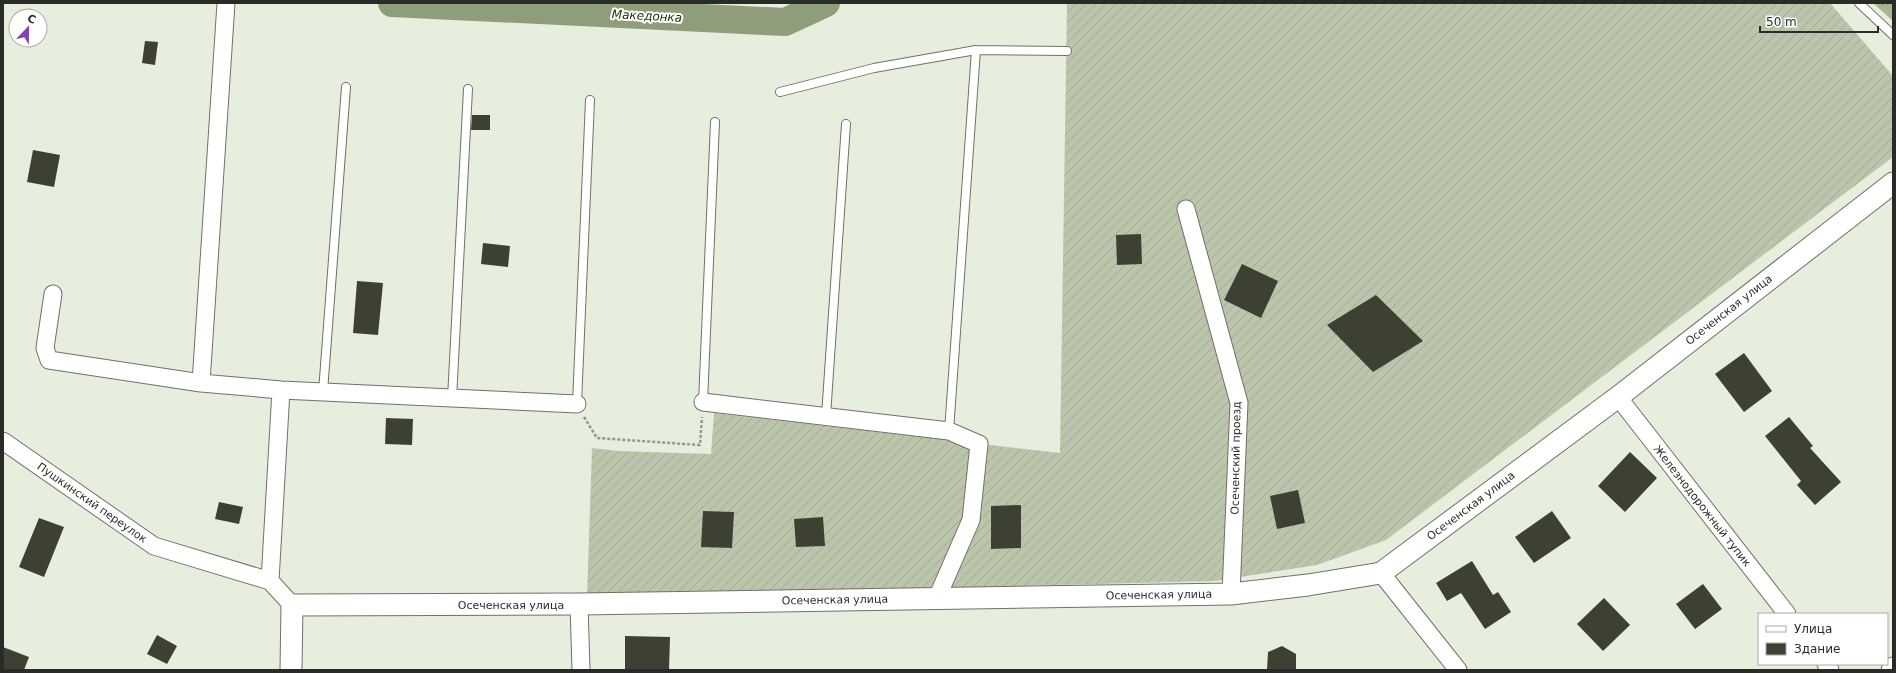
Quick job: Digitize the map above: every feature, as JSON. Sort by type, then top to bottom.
[{"type":"street","points":[[201,383],[226,3]]},
{"type":"street","name":"Осеченская улица","points":[[292,605],[580,604],[1231,594],[1381,573],[1618,397],[1893,182]]},
{"type":"street","name":"Осеченский проезд","points":[[1186,209],[1239,403],[1231,594]]},
{"type":"street","points":[[53,294],[45,348],[49,360],[201,383],[281,390],[576,404]]},
{"type":"street","points":[[281,390],[270,581],[292,605],[291,670]]},
{"type":"street","name":"Железнодорожный тупик","points":[[1618,397],[1786,613]]},
{"type":"street","points":[[703,402],[949,431],[979,444],[971,520],[937,598]]},
{"type":"street","name":"Пушкинский переулок","points":[[3,441],[154,546],[270,581]]},
{"type":"street","points":[[1381,573],[1458,670]]},
{"type":"street","points":[[580,604],[581,670]]},
{"type":"street","points":[[1890,670],[1893,666]]},
{"type":"lane","points":[[1859,3],[1893,35]]},
{"type":"lane","points":[[949,431],[976,50]]},
{"type":"lane","points":[[780,92],[874,68],[976,50],[1067,51]]},
{"type":"lane","points":[[323,392],[346,87]]},
{"type":"lane","points":[[452,398],[468,89]]},
{"type":"lane","points":[[576,404],[590,100]]},
{"type":"lane","points":[[703,402],[715,122]]},
{"type":"lane","points":[[826,416],[846,124]]},
{"type":"path","points":[[576,404],[597,438],[700,445],[703,402]]},
{"type":"green space","points":[[1067,3],[1830,3],[1893,76],[1893,157],[1386,540],[1317,565],[1215,581],[587,597],[592,448],[618,451],[711,454],[714,413],[1060,453]]},
{"type":"green space","points":[[1873,3],[1893,3],[1893,21]]},
{"type":"building","points":[[145,41],[158,42],[155,65],[142,63]]},
{"type":"building","points":[[472,115],[490,115],[490,130],[471,130]]},
{"type":"building","points":[[33,150],[60,155],[54,187],[27,182]]},
{"type":"building","points":[[1141,234],[1142,264],[1117,265],[1116,235]]},
{"type":"building","points":[[483,243],[510,246],[508,267],[481,264]]},
{"type":"building","points":[[1242,264],[1278,281],[1261,318],[1224,300]]},
{"type":"building","points":[[357,281],[383,283],[378,335],[353,333]]},
{"type":"building","points":[[1376,295],[1423,341],[1373,372],[1327,325]]},
{"type":"building","points":[[1744,353],[1772,391],[1744,412],[1715,374]]},
{"type":"building","points":[[1789,417],[1813,446],[1810,448],[1841,482],[1815,505],[1797,485],[1801,481],[1765,436]]},
{"type":"building","points":[[386,418],[413,419],[412,445],[385,444]]},
{"type":"building","points":[[1630,452],[1657,478],[1625,512],[1598,486]]},
{"type":"building","points":[[1298,490],[1305,523],[1277,529],[1270,496]]},
{"type":"building","points":[[219,502],[243,507],[239,524],[215,519]]},
{"type":"building","points":[[1021,505],[1021,548],[991,549],[991,506]]},
{"type":"building","points":[[703,511],[734,512],[732,548],[701,547]]},
{"type":"building","points":[[1552,511],[1571,538],[1534,563],[1515,537]]},
{"type":"building","points":[[823,517],[825,546],[796,547],[794,519]]},
{"type":"building","points":[[39,518],[64,527],[44,577],[19,567]]},
{"type":"building","points":[[1472,561],[1493,595],[1498,592],[1511,612],[1485,629],[1461,593],[1447,601],[1436,583]]},
{"type":"building","points":[[1703,584],[1722,609],[1695,629],[1676,604]]},
{"type":"building","points":[[1604,598],[1630,625],[1603,651],[1577,624]]},
{"type":"building","points":[[157,635],[177,646],[167,664],[147,654]]},
{"type":"building","points":[[625,636],[670,637],[669,670],[625,670]]},
{"type":"building","points":[[1282,646],[1296,654],[1296,670],[1267,670],[1268,652]]},
{"type":"building","points":[[3,647],[29,657],[24,670],[3,670]]},
{"type":"waterway","name":"Македонка","points":[[392,3],[785,22],[826,3]]}]
